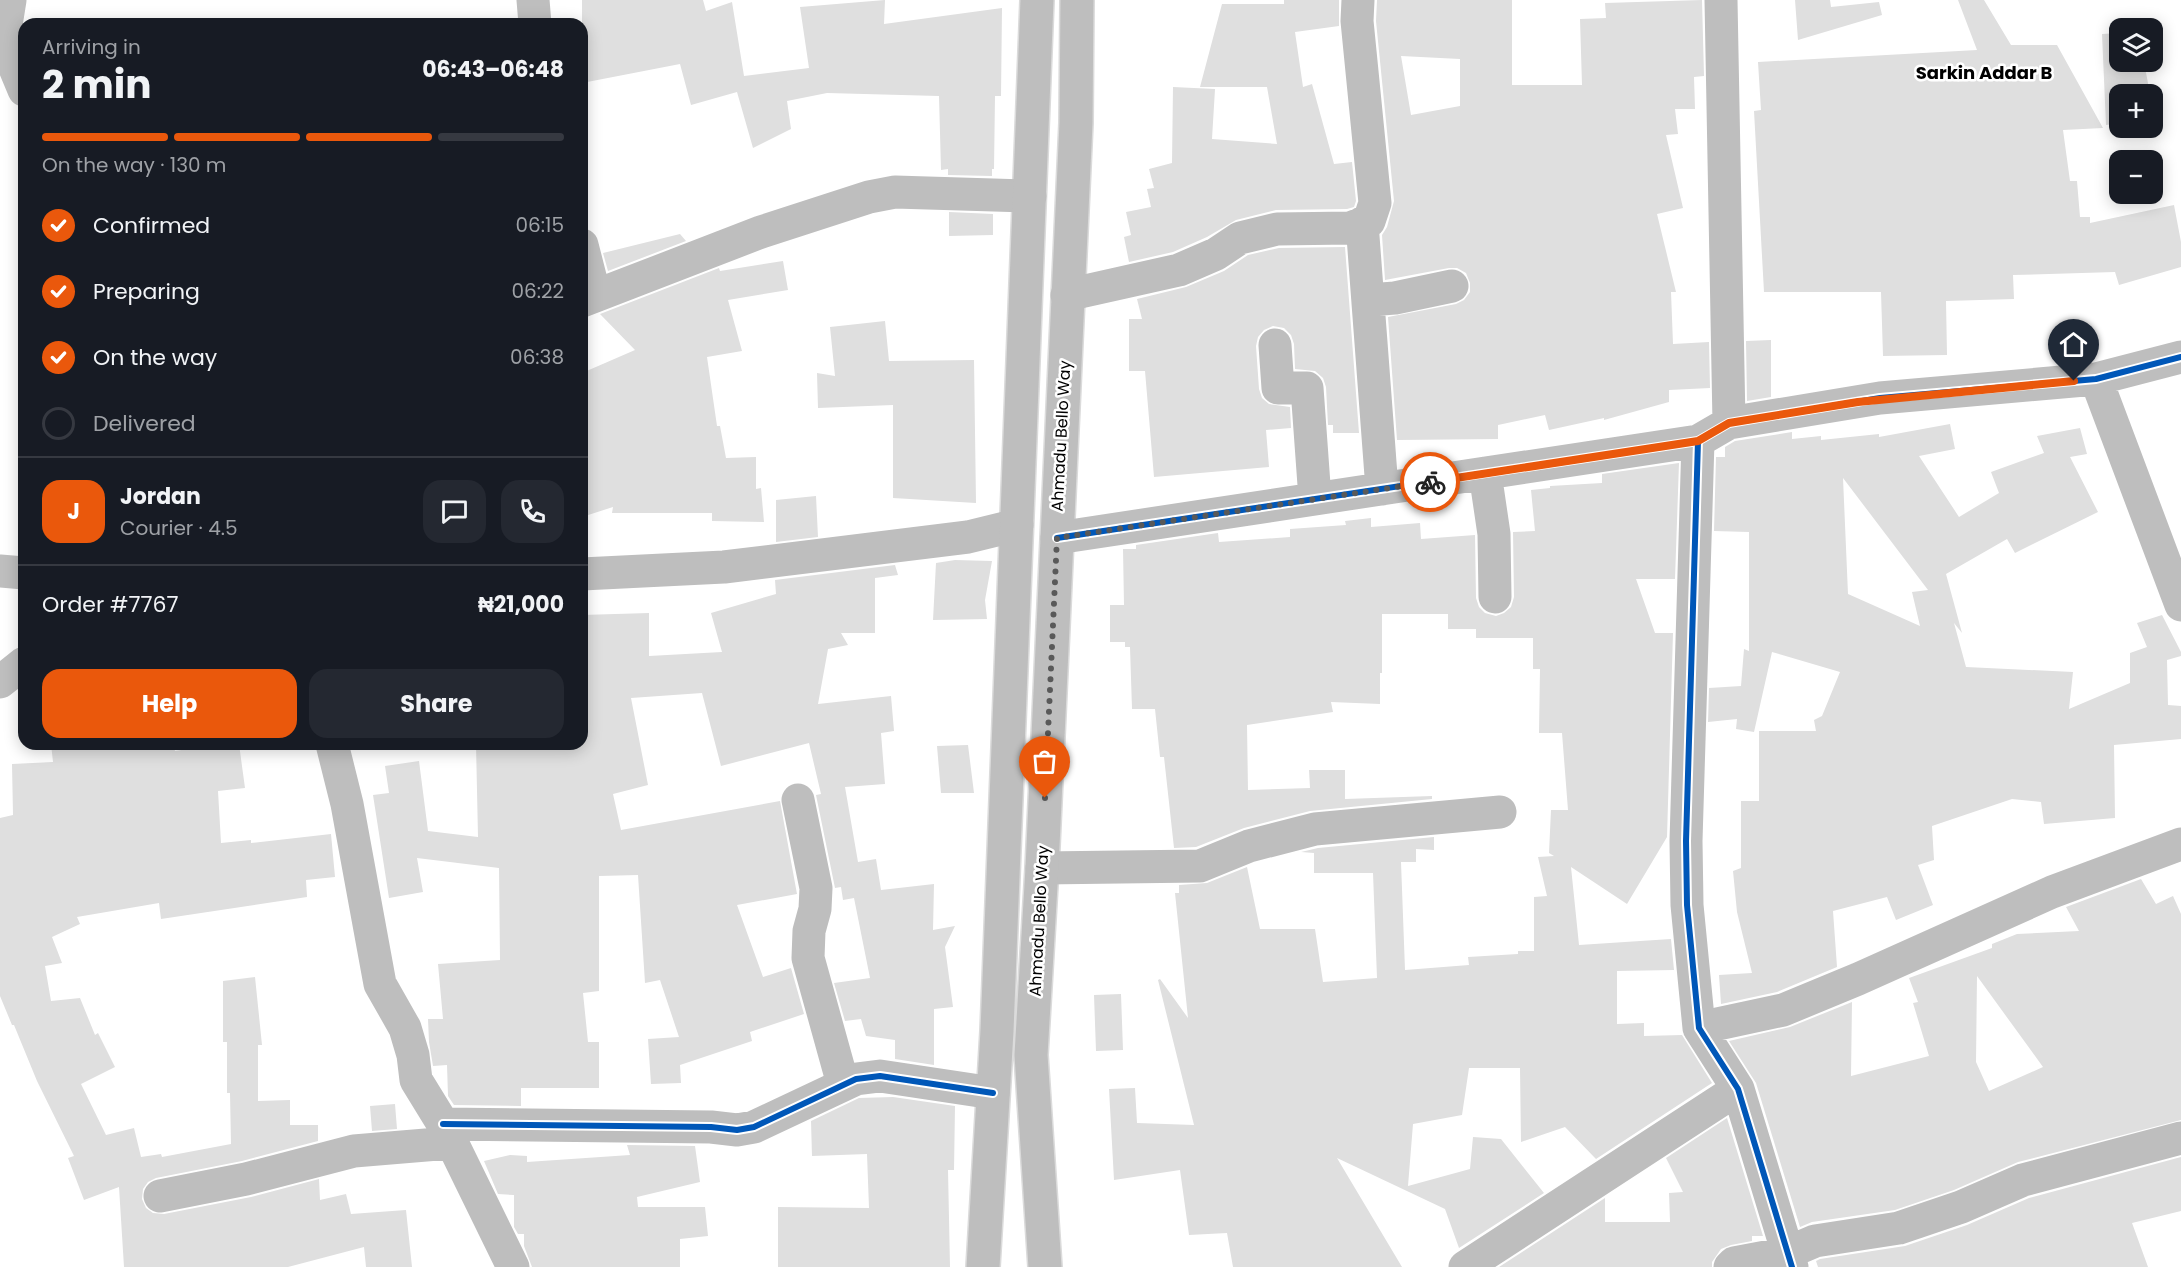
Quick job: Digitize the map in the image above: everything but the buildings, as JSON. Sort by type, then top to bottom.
[{"type":"main road","points":[[10,0],[5,31],[18,76]]},
{"type":"main road","points":[[533,0],[534,18]]},
{"type":"main road","points":[[983,1267],[993,1093],[1017,525],[1036,0]]},
{"type":"main road","name":"Ahmadu Bello Way","points":[[1045,1267],[1031,1055],[1042,868],[1076,123],[1077,0]]},
{"type":"main road","points":[[1067,295],[1179,270],[1216,254],[1240,238],[1277,229],[1350,228],[1369,220],[1375,203],[1357,21],[1358,0]]},
{"type":"main road","points":[[1721,0],[1729,423]]},
{"type":"main road","points":[[588,298],[761,232],[870,197],[895,192],[1030,196]]},
{"type":"main road","points":[[1362,223],[1382,489]]},
{"type":"main road","points":[[1368,300],[1395,298],[1452,286]]},
{"type":"main road","points":[[1275,345],[1278,388],[1307,387],[1315,499]]},
{"type":"main road","points":[[1057,538],[1698,441],[1729,423],[1880,398],[2096,379],[2181,357]]},
{"type":"main road","points":[[2096,379],[2181,605]]},
{"type":"main road","points":[[1698,441],[1686,841],[1687,905],[1699,1028],[1738,1089],[1789,1260]]},
{"type":"main road","points":[[1485,474],[1494,534],[1497,572],[1495,597]]},
{"type":"main road","points":[[588,574],[724,567],[968,537],[1017,525]]},
{"type":"main road","points":[[0,571],[18,572]]},
{"type":"main road","points":[[0,682],[18,668]]},
{"type":"main road","points":[[334,750],[347,804],[380,984],[405,1028],[417,1080],[513,1267]]},
{"type":"main road","points":[[798,800],[816,888],[815,909],[809,931],[808,958],[843,1084]]},
{"type":"main road","points":[[1042,868],[1200,866],[1248,846],[1315,829],[1500,812]]},
{"type":"main road","points":[[1699,1028],[1783,1010],[2052,892],[2181,844]]},
{"type":"main road","points":[[160,1196],[246,1179],[354,1151],[446,1134],[711,1128],[737,1130],[754,1127],[856,1079],[880,1076],[993,1093]]},
{"type":"main road","points":[[1465,1267],[1738,1089]]},
{"type":"main road","points":[[1730,1267],[1734,1263],[1789,1260],[1815,1241],[1899,1228],[1961,1207],[2024,1180],[2181,1138]]},
{"type":"cycle path","points":[[1057,538],[1698,441],[1729,423],[1880,398],[2096,379],[2181,357]]},
{"type":"cycle path","points":[[1698,441],[1686,841],[1687,905],[1699,1028],[1738,1089],[1792,1267]]},
{"type":"cycle path","points":[[443,1124],[711,1127],[737,1130],[754,1127],[856,1079],[880,1076],[993,1093]]},
{"type":"way so far","points":[[1045,798],[1057,538],[1430,482]]},
{"type":"district","name":"Sarkin Addar B","points":[[1984,72]]},
{"type":"route","points":[[1430,482],[1698,441],[1729,423],[1880,398],[2074,381]]}]
